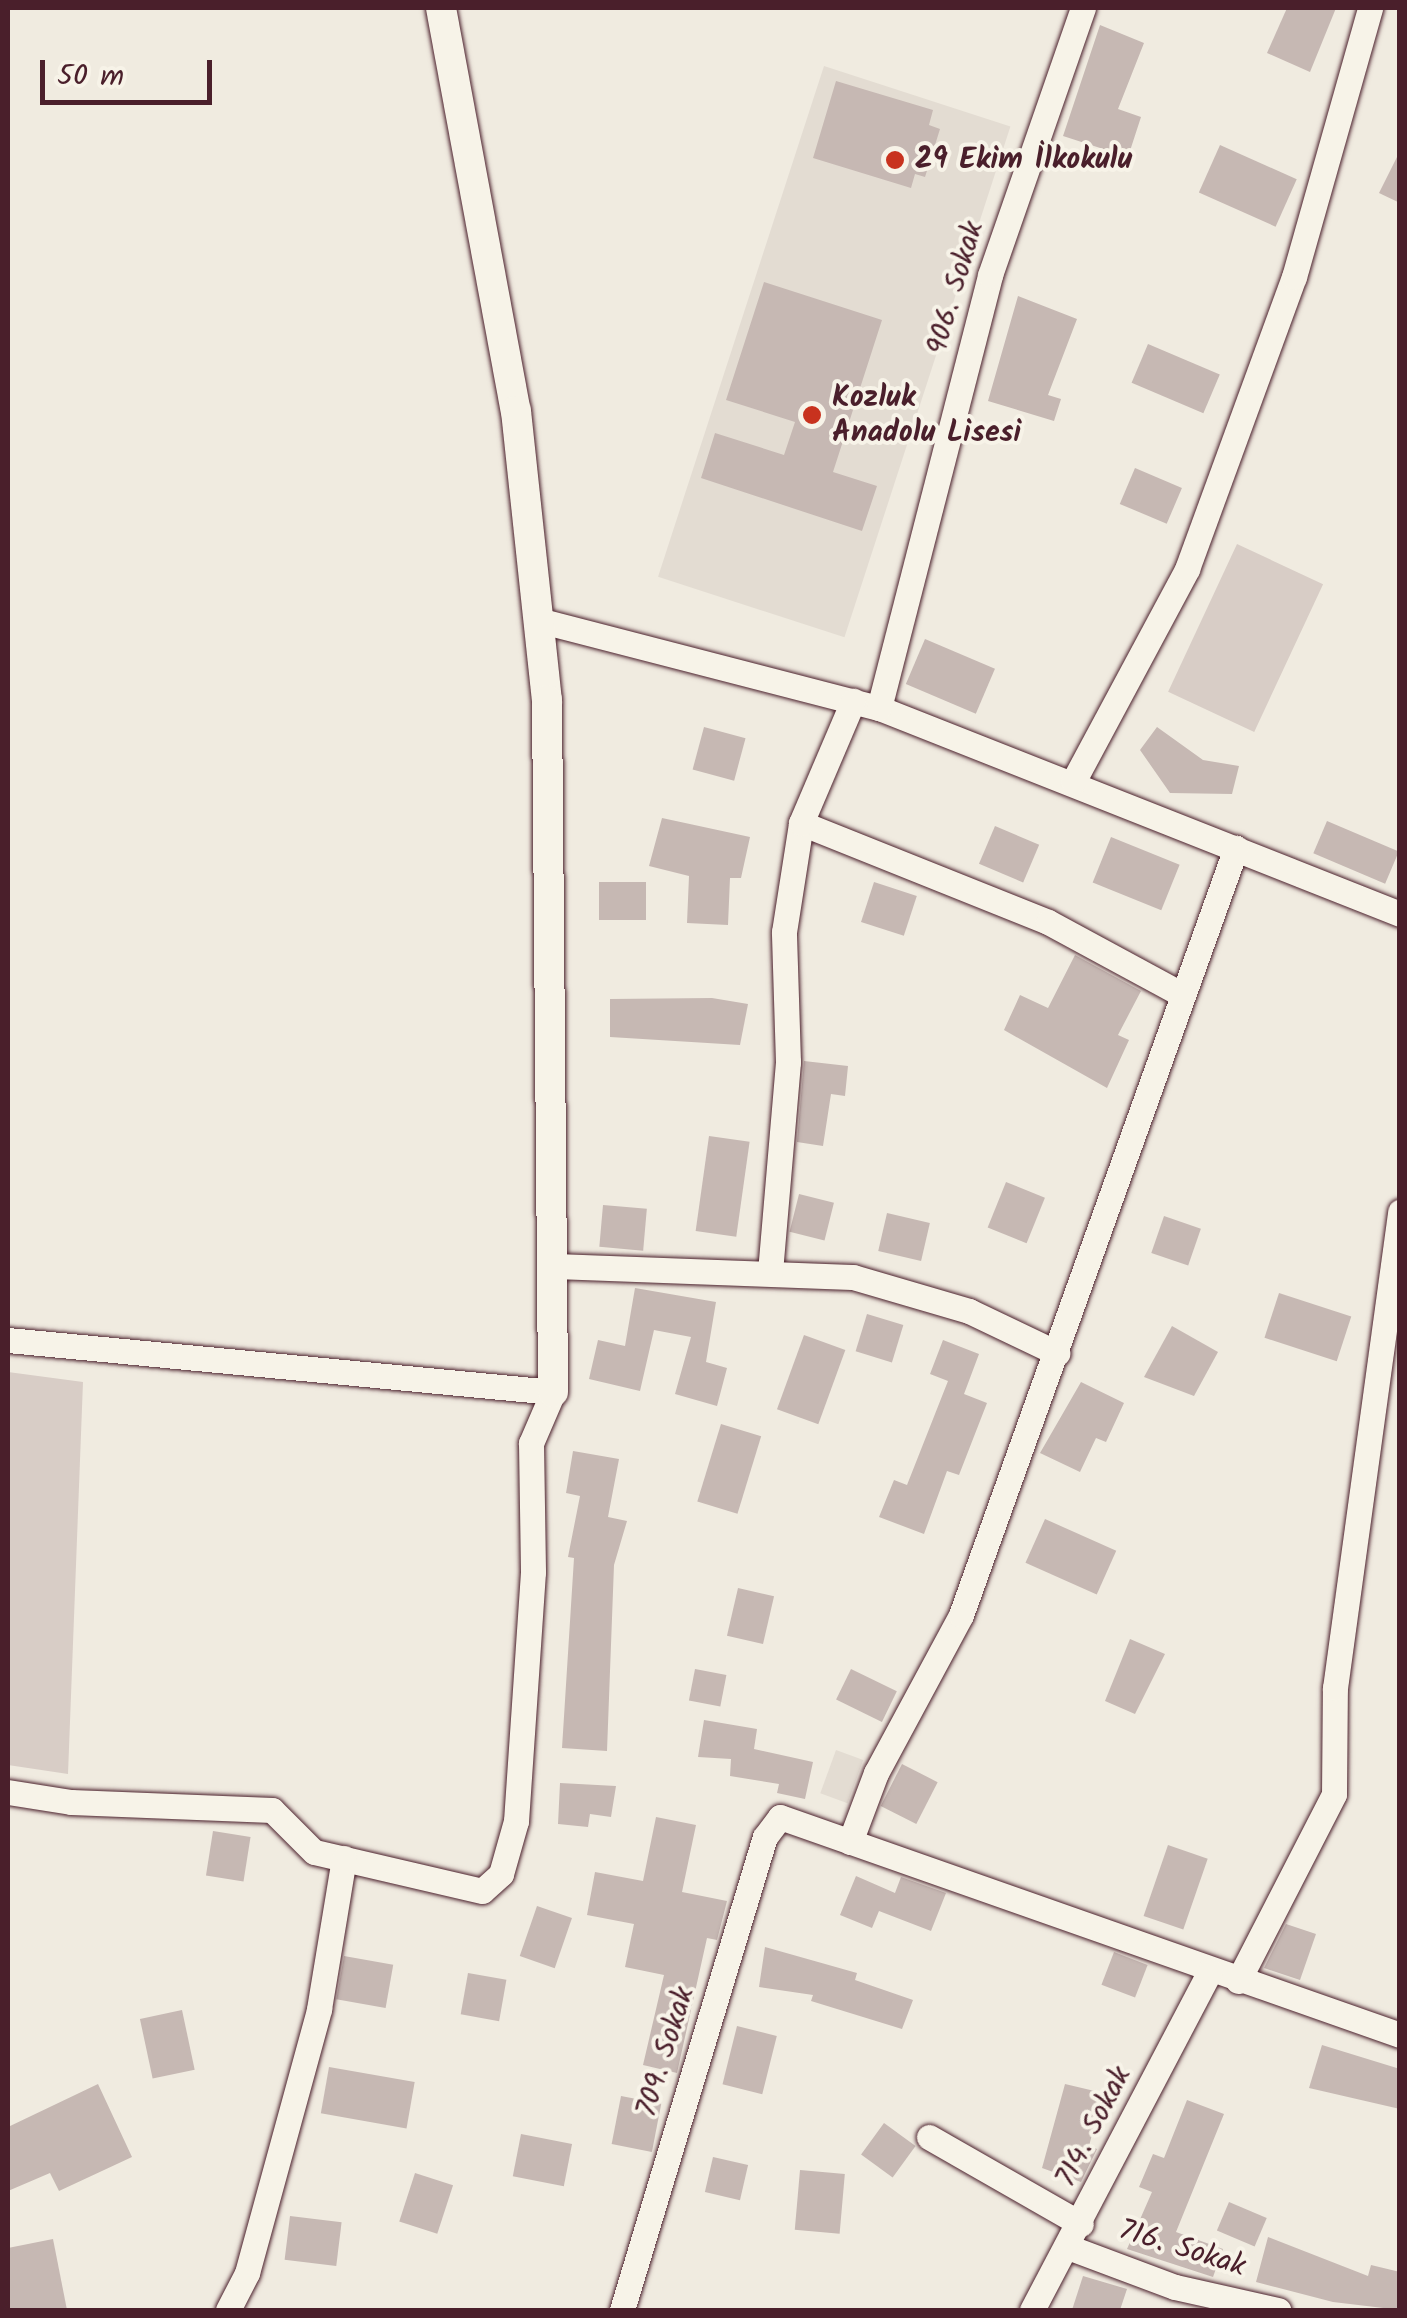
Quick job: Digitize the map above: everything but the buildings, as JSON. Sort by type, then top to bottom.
[{"type":"street","points":[[8,1792],[71,1802],[272,1810],[314,1852],[482,1891],[501,1874],[518,1802],[533,1572],[532,1444],[553,1392],[547,700],[516,412],[440,8]]},
{"type":"street","name":"906. Sokak","points":[[879,708],[990,275],[1082,8]]},
{"type":"street","points":[[1072,782],[1187,569],[1294,277],[1370,8]]},
{"type":"street","points":[[538,620],[879,708],[1400,914]]},
{"type":"street","points":[[770,1272],[788,1062],[784,932],[800,824],[853,701]]},
{"type":"street","points":[[800,824],[1048,922],[1183,995]]},
{"type":"street","points":[[1236,848],[961,1615],[876,1773],[850,1842],[1400,2035]]},
{"type":"street","points":[[1238,1981],[1334,1794],[1335,1688],[1400,1211]]},
{"type":"street","points":[[554,1266],[853,1277],[970,1311],[1057,1352]]},
{"type":"street","points":[[8,1340],[553,1392]]},
{"type":"street","name":"709. Sokak","points":[[622,2310],[765,1838],[780,1817],[850,1842]]},
{"type":"street","points":[[228,2310],[247,2273],[319,2009],[344,1858]]},
{"type":"street","name":"714. Sokak","points":[[1032,2310],[1081,2224],[1210,1971]]},
{"type":"street","points":[[929,2137],[1081,2224]]},
{"type":"street","name":"716. Sokak","points":[[1068,2247],[1175,2286],[1278,2310]]},
{"type":"shaded area","name":"Kozluk Anadolu Lisesi","points":[[824,66],[1010,127],[844,637],[658,577]]},
{"type":"shaded area","points":[[1237,544],[1323,584],[1254,732],[1168,692]]},
{"type":"shaded area","points":[[8,1372],[83,1382],[68,1774],[8,1765]]},
{"type":"shaded area","points":[[836,1750],[863,1760],[848,1803],[820,1793]]},
{"type":"place","name":"29 Ekim İlkokulu","points":[[895,160]]},
{"type":"place","name":"Kozluk Anadolu Lisesi","points":[[812,415]]}]
